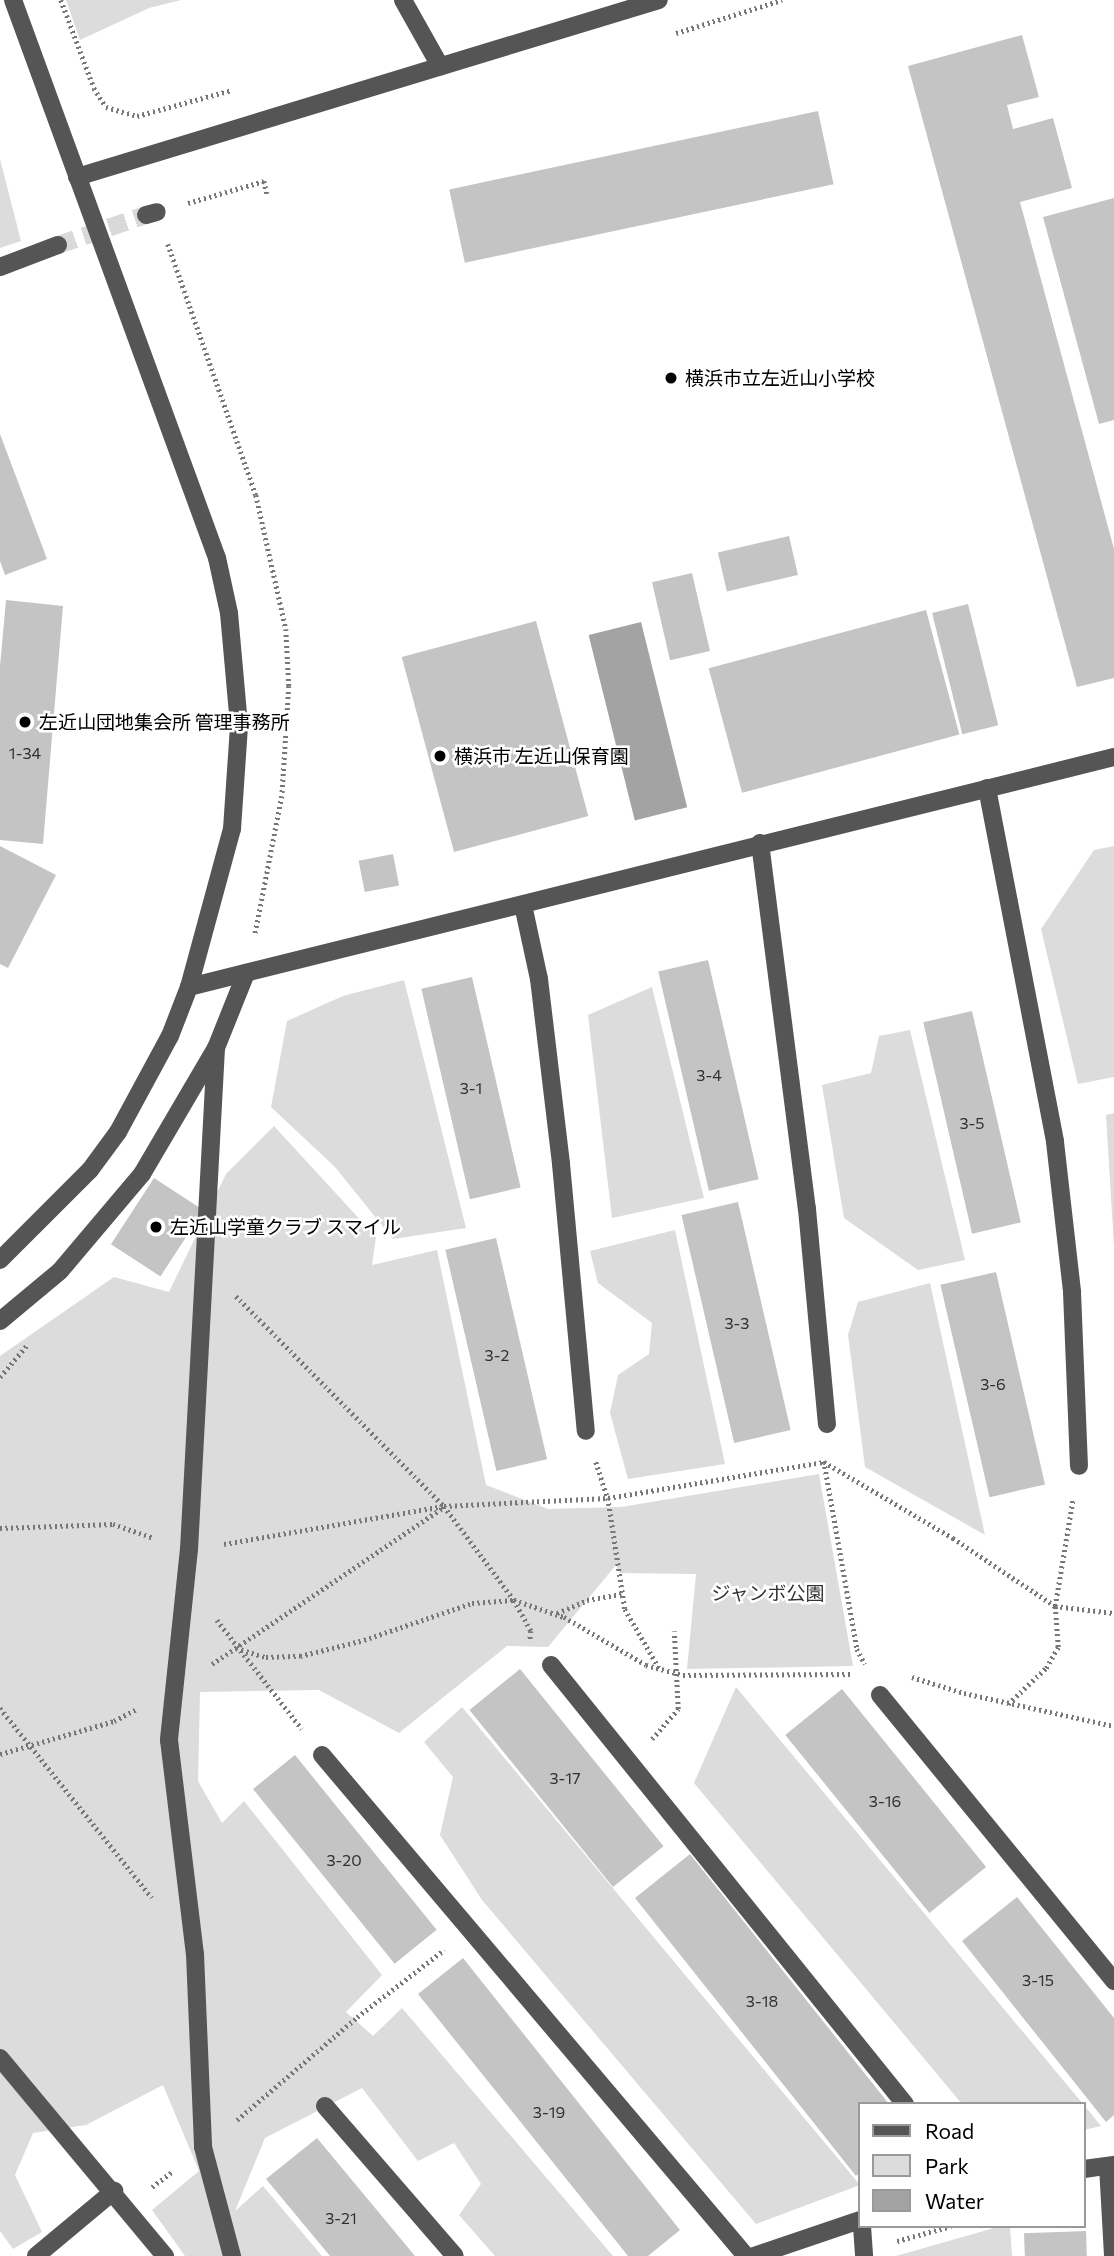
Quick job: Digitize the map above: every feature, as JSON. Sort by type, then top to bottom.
[{"type":"street","points":[[0,1261],[57,1207],[118,1132],[170,1036],[190,987],[232,829],[239,725],[229,614],[217,558],[13,0]]},
{"type":"street","points":[[404,0],[440,66]]},
{"type":"street","points":[[77,177],[659,0]]},
{"type":"street","points":[[0,267],[58,246]]},
{"type":"street","points":[[190,987],[1114,757]]},
{"type":"street","points":[[987,788],[1055,1142],[1072,1292],[1079,1466]]},
{"type":"street","points":[[760,844],[807,1209],[828,1424]]},
{"type":"street","points":[[523,905],[539,979],[558,1138],[586,1431]]},
{"type":"street","points":[[0,1321],[60,1271],[113,1212],[142,1174],[216,1048],[246,973]]},
{"type":"street","points":[[216,1048],[188,1556],[169,1740],[195,1954],[203,2147],[232,2256]]},
{"type":"street","points":[[551,1665],[903,2102]]},
{"type":"street","points":[[880,1695],[1114,1981]]},
{"type":"street","points":[[322,1755],[746,2256]]},
{"type":"street","points":[[0,2058],[114,2191],[164,2256]]},
{"type":"street","points":[[325,2106],[455,2256]]},
{"type":"street","points":[[1086,2169],[1111,2166],[1113,2256]]},
{"type":"street","points":[[36,2256],[114,2191]]},
{"type":"street","points":[[754,2256],[858,2221]]},
{"type":"street","points":[[862,2228],[864,2256]]},
{"type":"path","points":[[61,0],[94,88],[106,107],[123,115],[137,116],[244,87]]},
{"type":"path","points":[[151,214],[264,181],[267,194]]},
{"type":"path","points":[[204,1263],[444,1506],[514,1600],[531,1631]]},
{"type":"path","points":[[236,1648],[266,1657],[300,1656],[364,1640],[472,1603],[514,1600],[556,1614],[616,1650],[659,1669],[678,1674],[869,1672],[857,1649],[824,1462]]},
{"type":"path","points":[[0,1528],[113,1524],[188,1556],[444,1506],[608,1498],[824,1462],[953,1538],[1055,1606],[1114,1614]]},
{"type":"path","points":[[1008,1704],[1046,1668],[1058,1647],[1055,1606],[1079,1466]]},
{"type":"path","points":[[601,1477],[608,1498],[621,1594],[639,1639],[659,1669]]},
{"type":"path","points":[[0,1754],[114,1721],[175,1689],[444,1506]]},
{"type":"path","points":[[188,1556],[236,1648],[322,1755]]},
{"type":"path","points":[[556,1614],[587,1600],[621,1594]]},
{"type":"path","points":[[628,1761],[678,1709],[674,1631]]},
{"type":"path","points":[[906,1675],[1008,1704],[1114,1726]]},
{"type":"path","points":[[0,1708],[33,1746],[153,1900]]},
{"type":"path","points":[[126,2206],[203,2147],[357,2017],[470,1930]]},
{"type":"green space","points":[[66,0],[181,0],[149,8],[80,40]]},
{"type":"green space","points":[[0,159],[21,241],[0,248]]},
{"type":"green space","points":[[1114,846],[1114,1077],[1078,1084],[1041,929],[1094,850]]},
{"type":"green space","points":[[404,980],[466,1228],[393,1239],[335,1167],[271,1107],[287,1021],[343,996]]},
{"type":"green space","points":[[652,987],[704,1198],[612,1218],[588,1015]]},
{"type":"green space","points":[[910,1030],[965,1260],[918,1270],[844,1218],[822,1085],[871,1073],[879,1036]]},
{"type":"green space","points":[[1114,1113],[1114,1247],[1106,1115]]},
{"type":"green space","name":"ジャンボ公園","points":[[274,1126],[376,1237],[372,1265],[437,1250],[486,1485],[548,1509],[621,1507],[819,1474],[853,1666],[687,1669],[696,1574],[620,1573],[616,1565],[548,1647],[507,1646],[399,1733],[319,1690],[200,1692],[198,1781],[222,1823],[244,1801],[382,1975],[346,2012],[373,2036],[402,2008],[613,2256],[495,2256],[459,2215],[481,2184],[454,2143],[418,2161],[362,2088],[265,2138],[235,2211],[263,2186],[322,2256],[185,2256],[152,2210],[199,2171],[163,2085],[86,2125],[33,2133],[15,2175],[42,2232],[13,2249],[0,2231],[0,1356],[114,1277],[169,1292],[226,1174]]},
{"type":"green space","points":[[675,1230],[725,1464],[628,1479],[610,1413],[618,1375],[649,1354],[652,1323],[598,1283],[590,1251]]},
{"type":"green space","points":[[930,1283],[985,1535],[865,1467],[848,1335],[858,1302]]},
{"type":"green space","points":[[736,1687],[1081,2102],[960,2102],[694,1783]]},
{"type":"green space","points":[[462,1707],[858,2186],[756,2224],[482,1900],[440,1835],[453,1777],[424,1742]]},
{"type":"green space","points":[[1086,2107],[1101,2126],[1086,2130]]},
{"type":"green space","points":[[994,2228],[1010,2228],[1012,2256],[896,2256]]},
{"type":"water","points":[[641,622],[687,807],[635,820],[589,635]]},
{"type":"building","points":[[1022,35],[1039,97],[1007,105],[1013,129],[1053,118],[1072,188],[1020,202],[1114,549],[1114,678],[1077,687],[908,66]]},
{"type":"building","points":[[818,111],[834,184],[465,263],[449,189]]},
{"type":"building","points":[[1114,198],[1114,420],[1099,424],[1043,217]]},
{"type":"building","points":[[0,434],[47,559],[5,575],[0,561]]},
{"type":"building","points":[[789,536],[798,575],[727,591],[718,552]]},
{"type":"building","points":[[692,573],[710,651],[670,660],[652,582]]},
{"type":"building","points":[[6,600],[63,606],[43,844],[0,840],[0,666]]},
{"type":"building","points":[[968,604],[998,725],[962,734],[932,613]]},
{"type":"building","points":[[926,610],[959,735],[742,793],[709,668]]},
{"type":"building","points":[[536,621],[588,816],[454,852],[402,657]]},
{"type":"building","points":[[0,846],[56,875],[8,968],[0,964]]},
{"type":"building","points":[[393,854],[399,885],[365,892],[359,861]]},
{"type":"building","points":[[708,960],[759,1179],[709,1191],[658,971]]},
{"type":"building","points":[[472,977],[521,1187],[470,1199],[421,989]]},
{"type":"building","points":[[972,1011],[1021,1222],[972,1234],[923,1022]]},
{"type":"building","name":"左近山学童クラブ スマイル","points":[[154,1178],[203,1210],[160,1276],[111,1244]]},
{"type":"building","points":[[738,1202],[791,1430],[734,1443],[681,1215]]},
{"type":"building","points":[[496,1238],[547,1459],[496,1471],[445,1250]]},
{"type":"building","points":[[996,1272],[1045,1484],[990,1497],[940,1285]]},
{"type":"building","points":[[520,1669],[663,1846],[613,1887],[469,1710]]},
{"type":"building","points":[[842,1689],[986,1867],[929,1913],[785,1735]]},
{"type":"building","points":[[295,1755],[437,1930],[395,1964],[253,1789]]},
{"type":"building","points":[[690,1854],[887,2102],[858,2102],[856,2176],[635,1898]]},
{"type":"building","points":[[1017,1897],[1114,2018],[1114,2115],[1106,2122],[962,1941]]},
{"type":"building","points":[[463,1958],[680,2230],[648,2256],[628,2256],[418,1994]]},
{"type":"building","points":[[317,2138],[415,2256],[330,2256],[266,2179]]},
{"type":"building","points":[[1086,2231],[1087,2256],[1025,2256],[1024,2233]]},
{"type":"tunnel","points":[[58,245],[146,215]]},
{"type":"place","name":"横浜市立左近山小学校","points":[[671,378]]},
{"type":"place","name":"左近山団地集会所 管理事務所","points":[[25,722]]},
{"type":"place","name":"横浜市 左近山保育園","points":[[440,756]]},
{"type":"place","name":"左近山学童クラブ スマイル","points":[[156,1227]]}]
